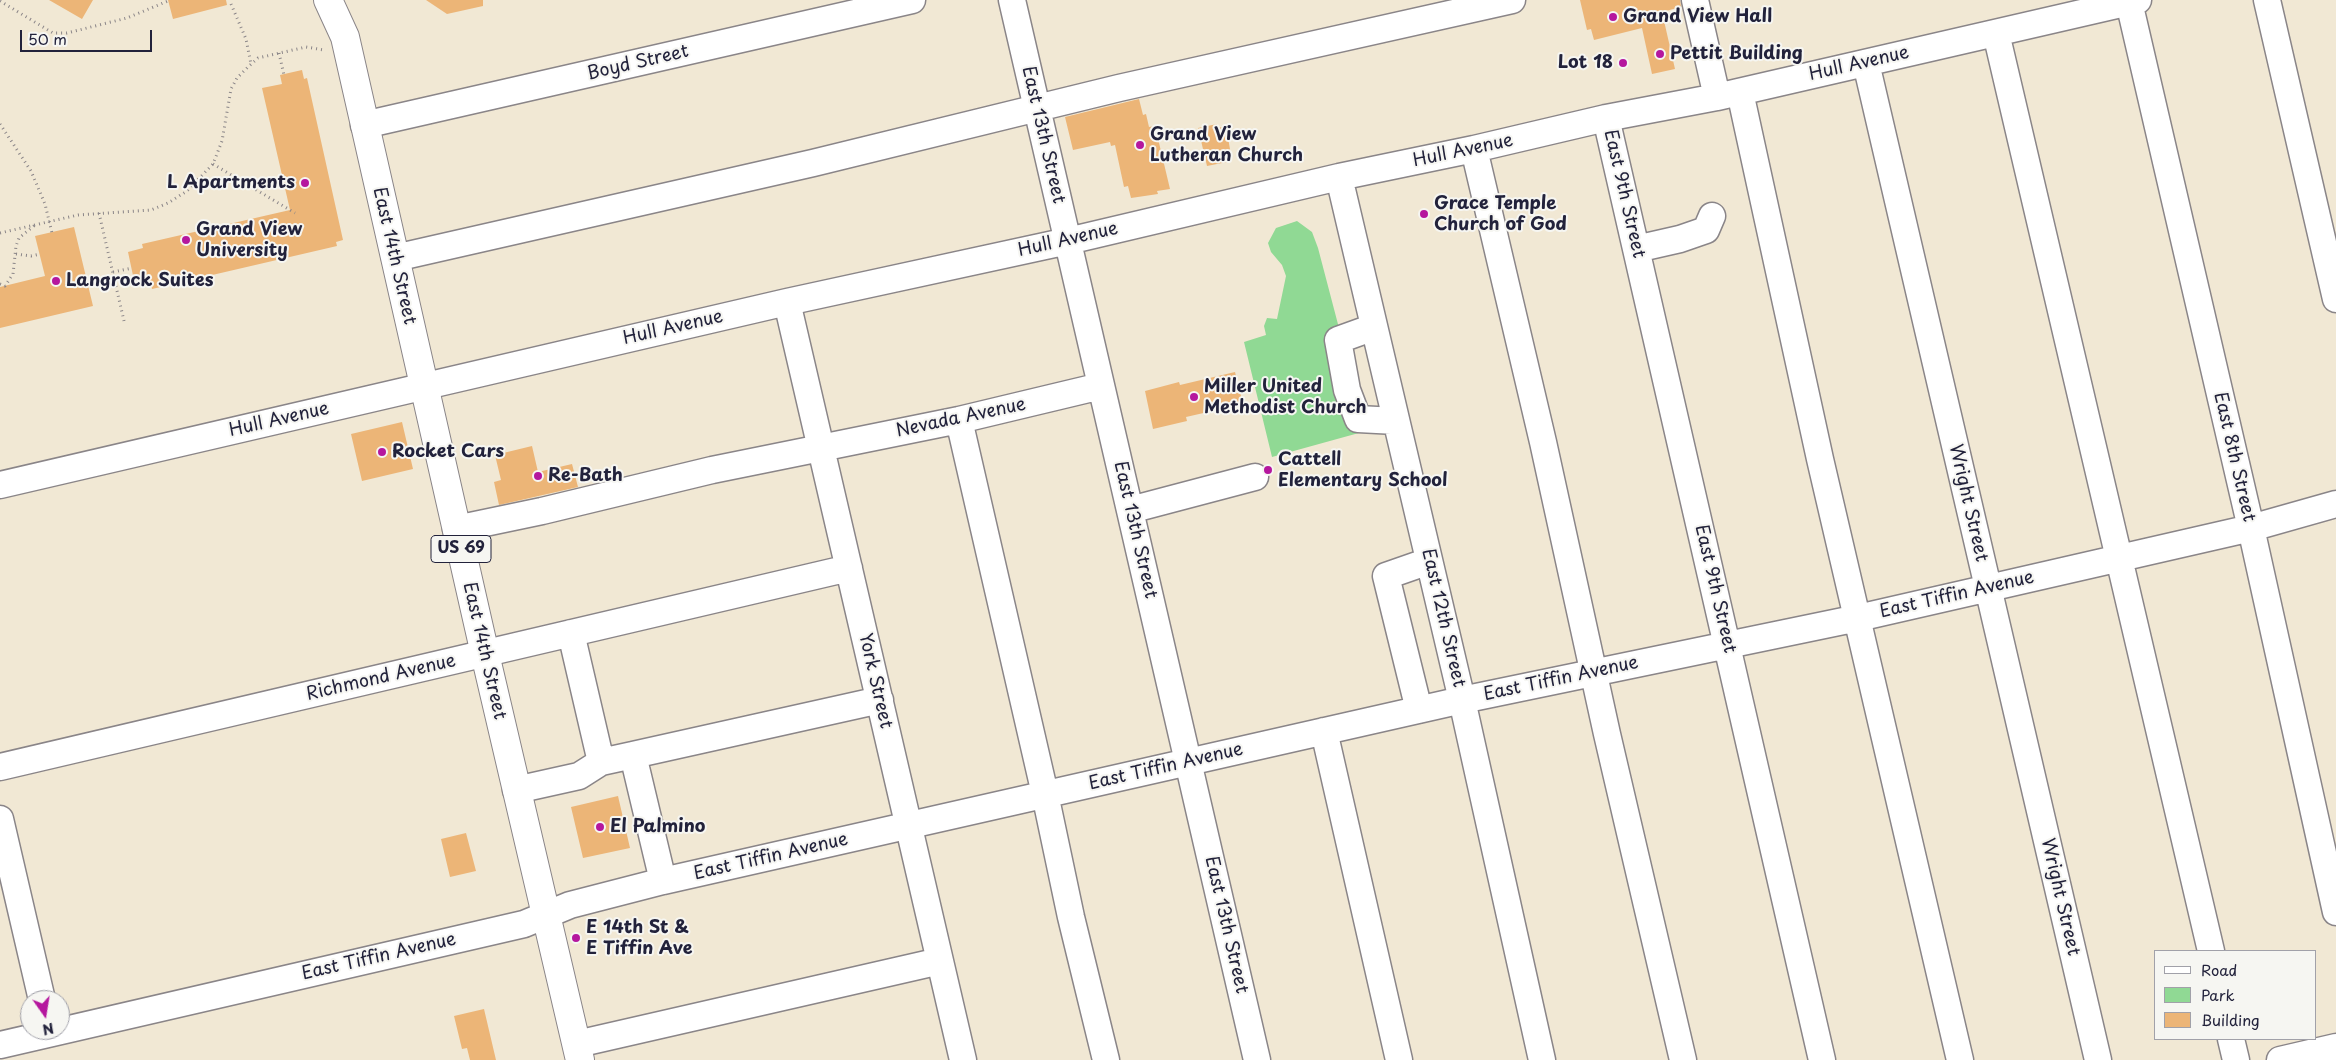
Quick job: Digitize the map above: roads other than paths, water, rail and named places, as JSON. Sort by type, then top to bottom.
[{"type":"main road","name":"East 14th Street","points":[[328,0],[335,43],[364,125],[484,654],[548,914],[579,1052]]},
{"type":"main road","name":"East 14th Street","points":[[335,43],[346,0]]},
{"type":"street","name":"Boyd Street","points":[[364,125],[912,0]]},
{"type":"street","name":"East 13th Street","points":[[1012,0],[1257,1060]]},
{"type":"street","points":[[394,258],[814,163],[1037,107],[1512,0]]},
{"type":"street","points":[[1695,0],[1728,95],[1820,459],[1960,1060]]},
{"type":"street","points":[[2267,0],[2336,299]]},
{"type":"street","name":"Hull Avenue","points":[[0,485],[787,302],[1068,241],[1339,177],[1474,149],[1606,118],[1728,95],[2133,1]]},
{"type":"street","name":"East 8th Street","points":[[2133,1],[2336,912]]},
{"type":"street","points":[[1996,33],[2211,950]]},
{"type":"street","name":"Wright Street","points":[[1866,63],[2098,1060]]},
{"type":"street","name":"East 9th Street","points":[[1606,118],[1822,1060]]},
{"type":"street","points":[[1474,149],[1683,1060]]},
{"type":"street","name":"East 12th Street","points":[[1339,177],[1462,700],[1542,1060]]},
{"type":"street","points":[[1636,248],[1680,239],[1706,230],[1712,216]]},
{"type":"street","name":"York Street","points":[[787,302],[963,1060]]},
{"type":"street","points":[[1374,327],[1338,340],[1347,390],[1358,419],[1396,421]]},
{"type":"street","name":"Nevada Avenue","points":[[456,529],[542,511],[821,446],[959,420],[1101,386]]},
{"type":"street","points":[[959,420],[1045,794],[1071,917],[1106,1060]]},
{"type":"street","points":[[1130,510],[1255,477]]},
{"type":"street","name":"East Tiffin Avenue","points":[[70,1027],[524,924],[570,905],[663,881],[1462,700],[1858,618],[2251,528],[2336,504]]},
{"type":"street","points":[[1418,710],[1386,576],[1429,561]]},
{"type":"street","name":"Richmond Avenue","points":[[0,767],[849,568]]},
{"type":"street","points":[[571,633],[601,762]]},
{"type":"street","points":[[516,790],[578,776],[601,762],[880,700]]},
{"type":"street","points":[[1324,731],[1400,1060]]},
{"type":"street","points":[[633,755],[663,881]]},
{"type":"street","points":[[0,819],[40,990]]},
{"type":"street","points":[[579,1052],[940,961]]},
{"type":"street","name":"East Tiffin Avenue","points":[[0,1046],[21,1040]]},
{"type":"street","points":[[2231,1040],[2236,1060]]},
{"type":"street","points":[[2280,1060],[2336,1047]]},
{"type":"place","name":"Grand View Hall","points":[[1613,17]]},
{"type":"place","name":"Pettit Building","points":[[1660,54]]},
{"type":"place","name":"Lot 18","points":[[1623,63]]},
{"type":"place","name":"Grand View Lutheran Church","points":[[1140,145]]},
{"type":"place","name":"L Apartments","points":[[305,183]]},
{"type":"place","name":"Grace Temple Church of God","points":[[1424,214]]},
{"type":"place","name":"Grand View University","points":[[186,240]]},
{"type":"place","name":"Langrock Suites","points":[[56,281]]},
{"type":"place","name":"Miller United Methodist Church","points":[[1194,397]]},
{"type":"place","name":"Rocket Cars","points":[[382,452]]},
{"type":"place","name":"Cattell Elementary School","points":[[1268,470]]},
{"type":"place","name":"Re-Bath","points":[[538,476]]},
{"type":"place","name":"El Palmino","points":[[600,827]]},
{"type":"place","name":"E 14th St & E Tiffin Ave","points":[[576,938]]}]
